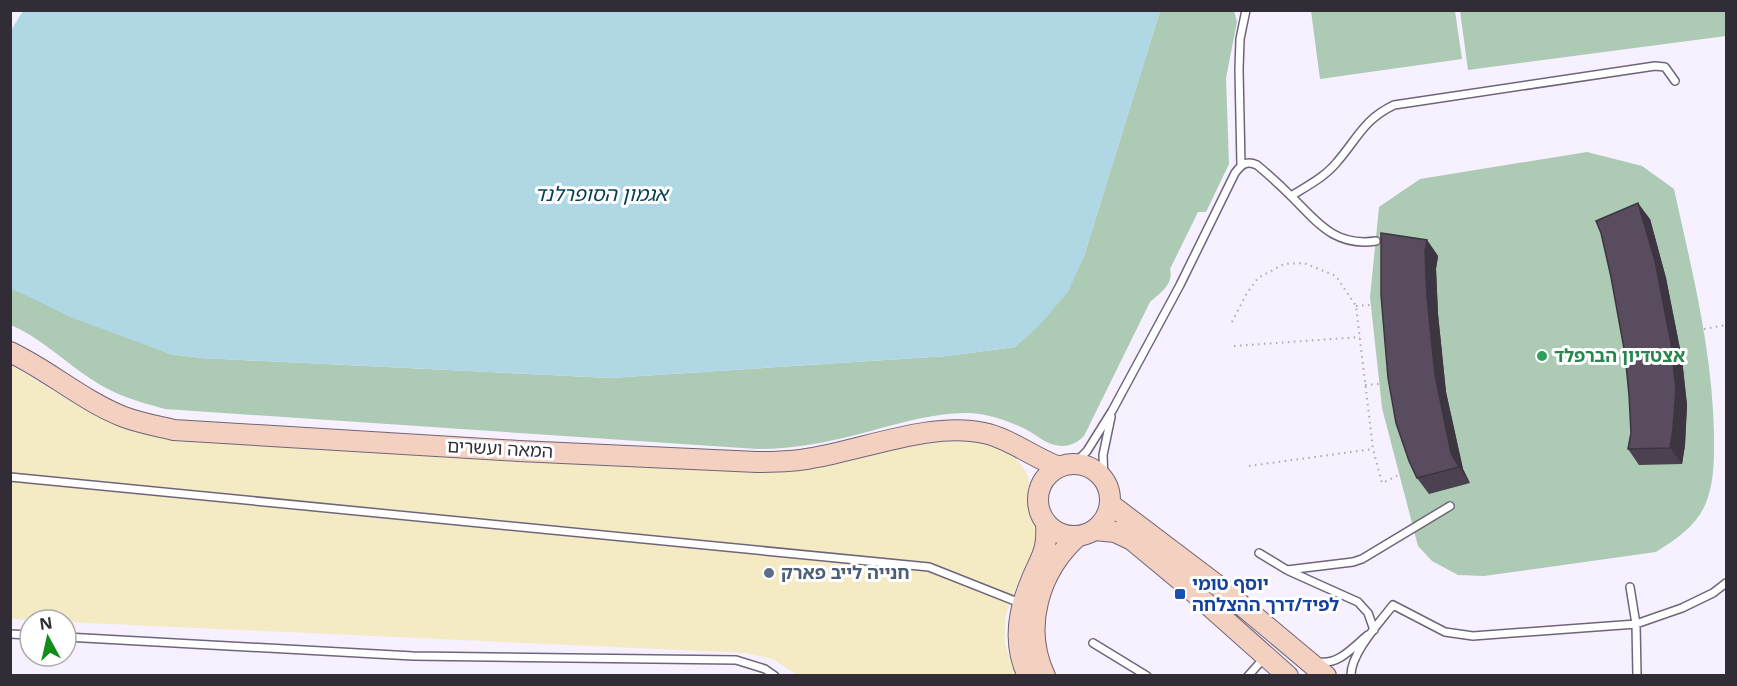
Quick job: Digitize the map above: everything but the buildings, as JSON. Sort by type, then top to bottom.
[{"type":"street","name":"המאה ועשרים","points":[[10,352],[102,407],[148,425],[174,430],[756,462],[787,462],[929,433],[969,431],[985,433],[1004,440],[1047,463],[1067,466]]},
{"type":"street","points":[[1004,440],[1032,472],[1039,490]]},
{"type":"street","points":[[1045,675],[1035,644],[1034,623],[1042,587],[1051,568],[1067,546],[1087,533],[1105,519],[1110,504],[1109,492],[1104,480],[1086,466],[1067,466],[1050,473],[1043,481],[1039,490],[1038,502],[1040,513],[1046,523],[1061,534],[1087,533],[1115,532],[1132,540],[1288,675]]},
{"type":"street","points":[[1110,504],[1221,588],[1326,675]]},
{"type":"street","points":[[1028,675],[1019,644],[1019,622],[1023,604],[1047,545],[1046,523]]},
{"type":"lane","points":[[1241,166],[1239,70],[1240,39],[1246,10]]},
{"type":"lane","points":[[1291,196],[1326,174],[1370,120],[1394,105],[1655,66],[1665,67],[1676,81]]},
{"type":"lane","points":[[1067,466],[1087,451],[1112,411],[1180,285],[1235,173],[1244,163],[1251,162],[1257,165],[1318,223],[1337,237],[1360,243],[1376,241]]},
{"type":"lane","points":[[1104,480],[1103,455],[1112,411]]},
{"type":"lane","points":[[10,477],[929,567],[1023,604]]},
{"type":"lane","points":[[1287,570],[1362,559],[1450,506]]},
{"type":"lane","points":[[1259,553],[1287,570],[1358,602],[1368,613],[1374,630]]},
{"type":"lane","points":[[1351,675],[1350,671],[1356,656],[1393,605],[1444,632],[1473,636],[1636,624],[1713,594],[1726,583]]},
{"type":"lane","points":[[1630,586],[1636,624],[1637,675]]},
{"type":"lane","points":[[1308,660],[1326,663],[1340,658],[1374,630]]},
{"type":"lane","points":[[78,638],[413,656],[736,660],[765,669],[775,675]]},
{"type":"lane","points":[[1093,644],[1147,675]]},
{"type":"lane","points":[[1248,675],[1266,656]]},
{"type":"path","points":[[1232,322],[1246,293],[1258,278],[1284,264],[1304,263],[1336,276],[1356,306],[1372,449],[1382,483],[1399,476]]},
{"type":"path","points":[[1356,306],[1371,305]]},
{"type":"path","points":[[1704,329],[1726,325]]},
{"type":"path","points":[[1234,346],[1360,337]]},
{"type":"path","points":[[1365,385],[1380,384]]},
{"type":"path","points":[[1249,466],[1372,449]]},
{"type":"green space","points":[[1160,11],[1234,11],[1237,22],[1226,78],[1229,164],[1206,212],[1198,212],[1170,269],[1168,284],[1150,302],[1084,436],[1071,445],[1051,444],[1006,421],[969,413],[922,418],[811,445],[757,449],[165,409],[116,393],[88,377],[41,342],[11,325],[10,290],[15,290],[170,354],[201,358],[610,378],[947,356],[1015,347],[1067,292],[1084,256]]},
{"type":"green space","points":[[1311,11],[1455,11],[1462,59],[1320,79]]},
{"type":"green space","points":[[1460,11],[1725,11],[1726,36],[1468,70]]},
{"type":"green space","name":"אצטדיון הברפלד","points":[[1587,152],[1642,166],[1674,189],[1700,310],[1709,371],[1714,451],[1708,496],[1701,513],[1691,526],[1656,552],[1484,576],[1458,575],[1432,561],[1418,546],[1382,408],[1370,297],[1379,207],[1420,179]]},
{"type":"sand","points":[[11,365],[85,410],[123,428],[157,437],[778,471],[826,466],[900,448],[974,440],[994,444],[1013,455],[1025,470],[1029,479],[1028,497],[1038,525],[1037,544],[1019,580],[1005,617],[1005,645],[1016,675],[797,675],[773,659],[746,653],[78,623],[78,608],[18,608],[18,619],[11,619]]},
{"type":"water","name":"אגמון הסופרלנד","points":[[23,11],[1160,11],[1084,256],[1068,292],[1038,327],[1015,347],[947,356],[610,378],[201,358],[170,354],[70,317],[11,290],[10,32]]},
{"type":"place","name":"אצטדיון הברפלד","points":[[1542,356]]},
{"type":"place","name":"חנייה לייב פארק","points":[[769,573]]},
{"type":"place","name":"יוסף טומי לפיד/דרך ההצלחה","points":[[1180,594]]}]
